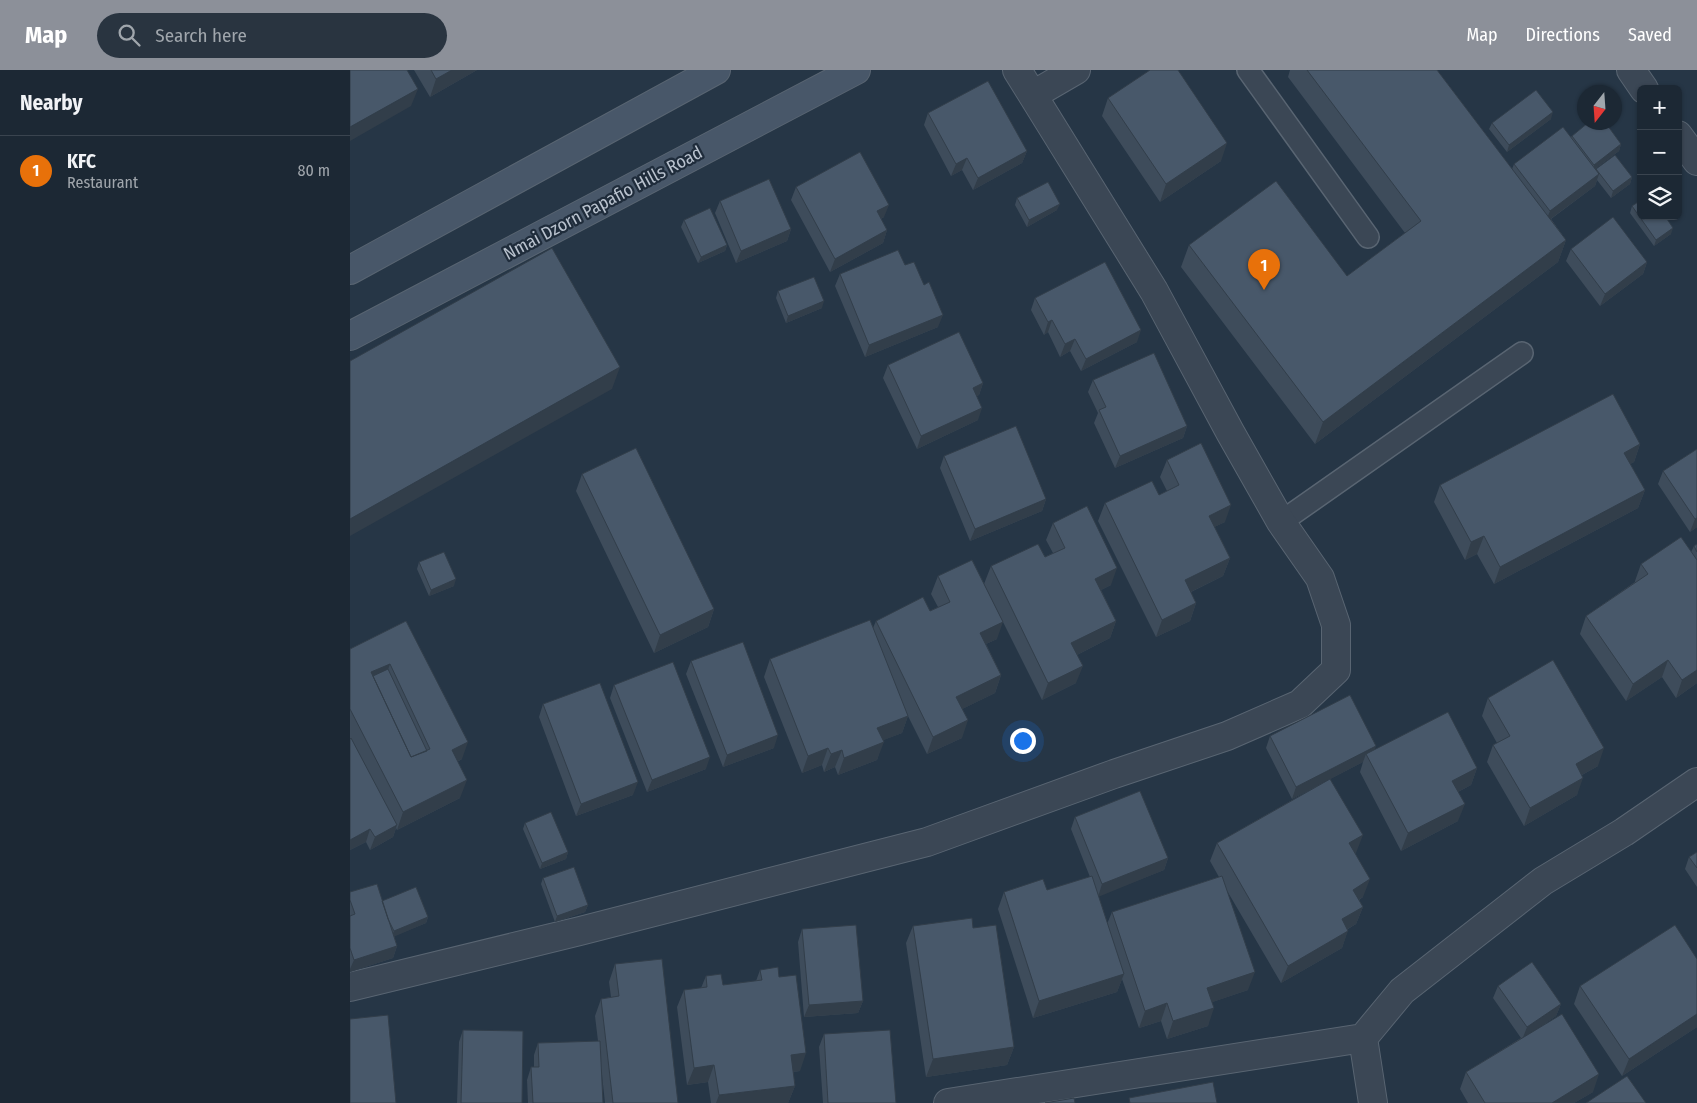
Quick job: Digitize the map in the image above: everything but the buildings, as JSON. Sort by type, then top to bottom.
[{"type":"street","points":[[350,270],[716,70]]},
{"type":"street","name":"Nmai Dzorn Papafio Hills Road","points":[[350,336],[856,70]]},
{"type":"street","points":[[350,987],[580,931],[927,842],[1114,774],[1227,736],[1300,704],[1336,670],[1336,625],[1320,578],[1281,522],[1154,291],[1017,70]]},
{"type":"street","points":[[1033,95],[1076,70]]},
{"type":"street","points":[[1631,70],[1641,85]]},
{"type":"street","points":[[1682,141],[1697,161]]},
{"type":"street","points":[[948,1103],[1363,1038],[1402,991],[1543,882],[1624,832],[1697,782]]},
{"type":"street","points":[[1363,1038],[1372,1103]]},
{"type":"lane","points":[[1248,70],[1368,237]]},
{"type":"lane","points":[[1281,522],[1522,353]]},
{"type":"place","name":"KFC","points":[[1264,290]]}]
